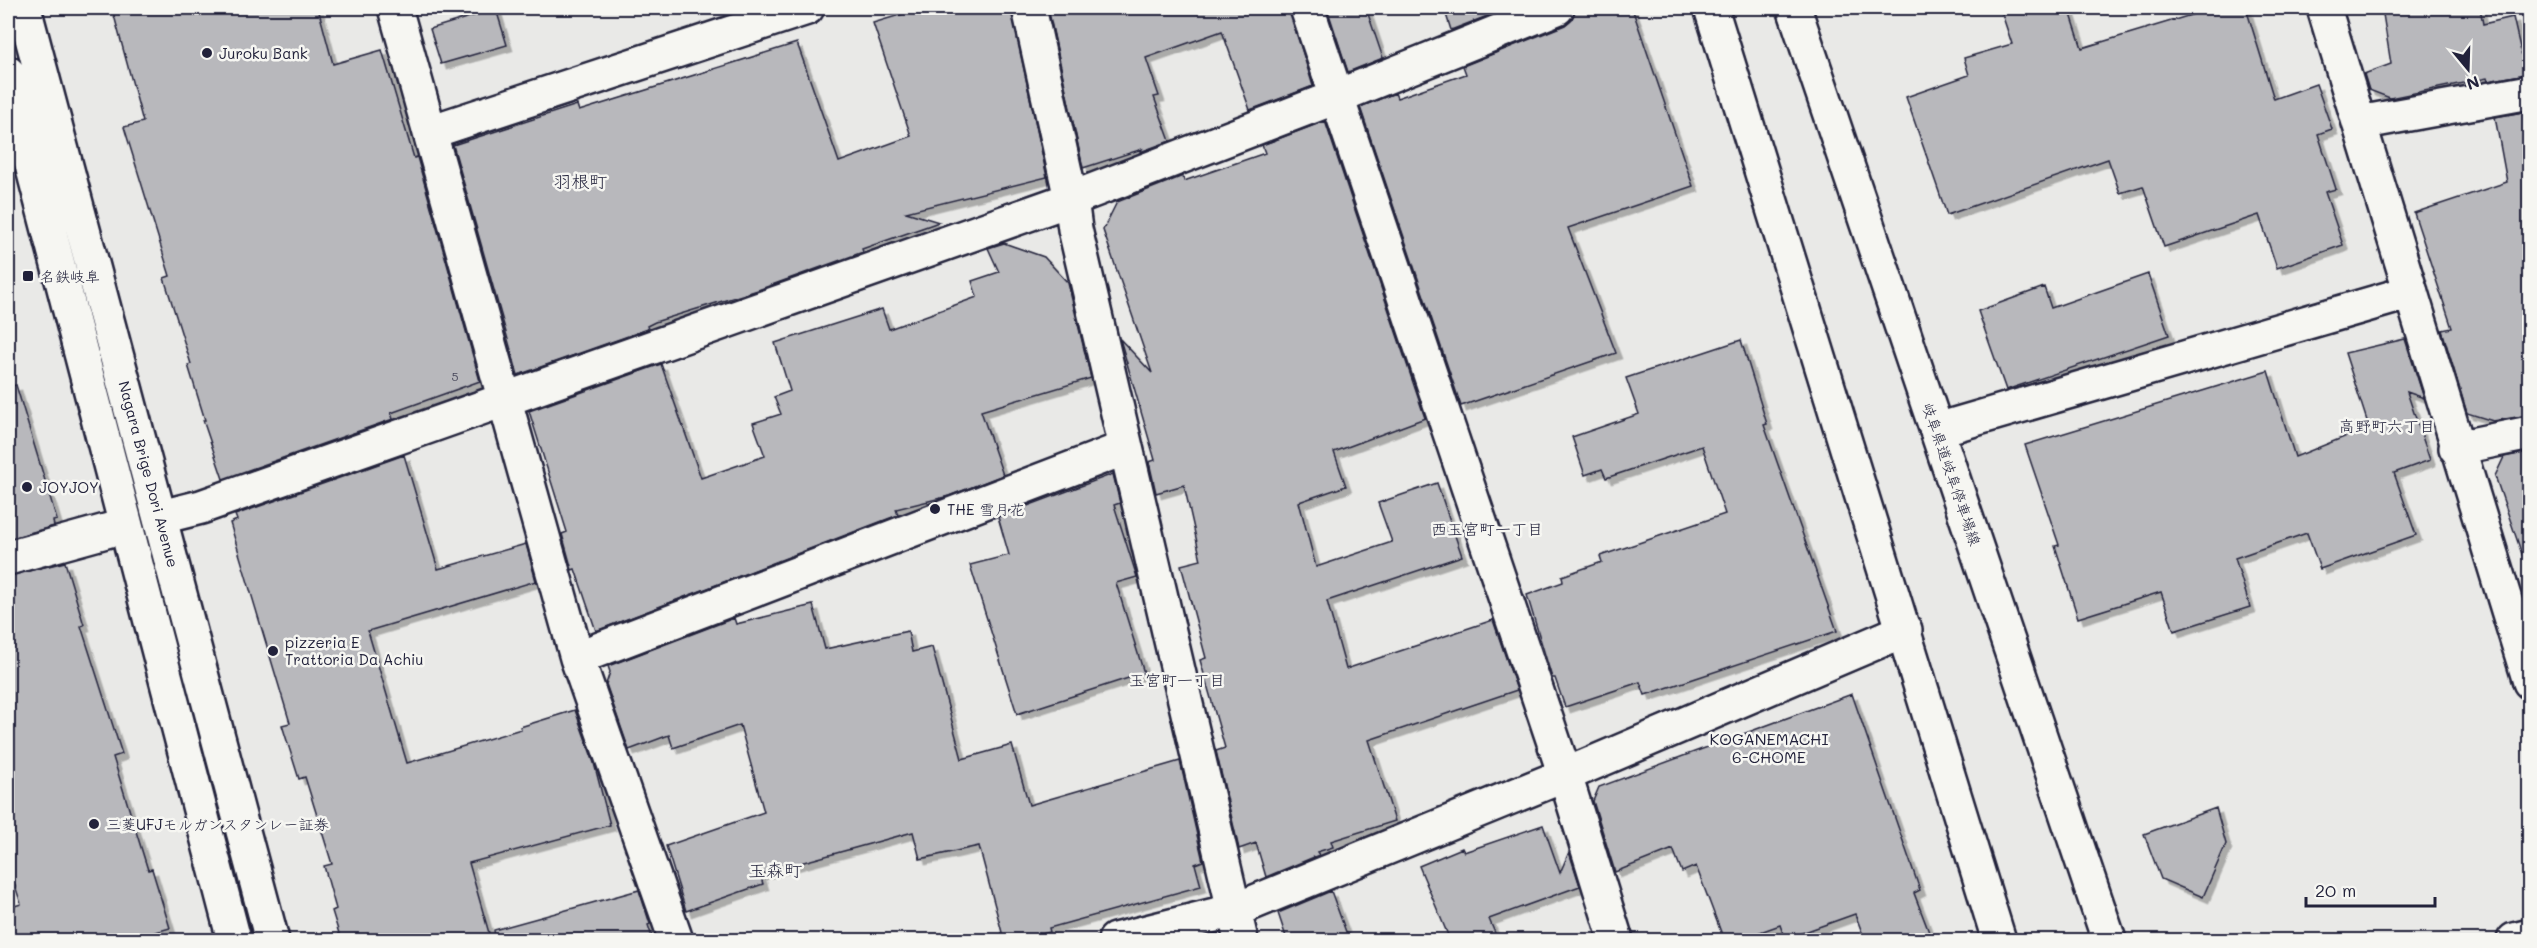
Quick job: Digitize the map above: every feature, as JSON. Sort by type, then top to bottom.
[{"type":"main road","name":"Nagara Brige Dori Avenue","points":[[24,8],[272,940]]},
{"type":"main road","points":[[395,8],[577,658],[676,940]]},
{"type":"main road","points":[[430,132],[807,8]]},
{"type":"main road","points":[[1029,8],[1071,199],[1075,229],[1238,925]]},
{"type":"main road","points":[[1307,8],[1565,775],[1616,940]]},
{"type":"main road","points":[[161,517],[201,507],[1071,199],[1336,97],[1557,8]]},
{"type":"main road","points":[[1711,8],[1999,940]]},
{"type":"main road","name":"岐阜県道岐阜停車場線","points":[[1794,8],[2109,940]]},
{"type":"main road","points":[[2324,8],[2529,682]]},
{"type":"main road","points":[[8,73],[124,526],[234,940]]},
{"type":"main road","points":[[2359,123],[2529,92]]},
{"type":"main road","points":[[1937,430],[2411,292]]},
{"type":"main road","points":[[2456,448],[2529,433]]},
{"type":"main road","points":[[577,658],[1125,448]]},
{"type":"main road","points":[[8,558],[124,526]]},
{"type":"main road","points":[[1115,940],[1238,925],[1565,775],[1905,630]]},
{"type":"main road","points":[[2514,940],[2529,936]]},
{"type":"building","points":[[112,8],[318,8],[333,64],[382,50],[414,158],[417,157],[480,381],[391,413],[393,419],[223,479],[203,420],[205,420],[188,365],[191,364],[164,278],[170,276],[124,127],[143,122]]},
{"type":"building","points":[[923,8],[1011,8],[1047,177],[906,212],[939,222],[862,249],[863,252],[758,290],[655,322],[647,326],[648,329],[518,375],[453,145],[577,105],[579,111],[797,43],[839,162],[911,136],[873,23]]},
{"type":"building","points":[[1048,8],[1289,8],[1313,86],[1250,110],[1222,31],[1146,58],[1159,96],[1154,97],[1170,141],[1083,168]]},
{"type":"building","points":[[1327,8],[1366,8],[1383,58],[1348,72]]},
{"type":"building","points":[[1444,8],[1508,8],[1451,30]]},
{"type":"building","points":[[1575,8],[1632,8],[1693,186],[1568,228],[1616,353],[1461,406],[1360,107],[1395,93],[1397,98],[1466,74],[1463,66],[1565,25],[1572,19]]},
{"type":"building","points":[[2000,8],[2069,8],[2082,48],[2214,8],[2246,8],[2274,99],[2316,84],[2332,129],[2318,134],[2336,189],[2325,192],[2343,245],[2277,268],[2259,215],[2164,247],[2143,186],[2120,193],[2108,159],[1947,215],[1906,97],[1969,75],[1964,58],[2012,44]]},
{"type":"building","points":[[2382,8],[2480,8],[2483,24],[2513,17],[2526,74],[2488,81],[2487,78],[2390,98],[2369,90],[2364,74],[2391,64]]},
{"type":"building","points":[[496,9],[507,45],[441,64],[430,29]]},
{"type":"building","points":[[2529,111],[2529,415],[2493,421],[2467,413],[2442,330],[2452,328],[2414,213],[2507,182],[2495,117]]},
{"type":"building","points":[[1325,121],[1425,418],[1334,452],[1346,486],[1299,502],[1316,567],[1392,542],[1378,503],[1437,483],[1462,556],[1327,601],[1346,669],[1493,620],[1517,690],[1369,740],[1395,821],[1331,841],[1333,847],[1317,852],[1319,855],[1266,877],[1256,843],[1239,849],[1216,751],[1225,748],[1200,660],[1206,658],[1181,565],[1201,560],[1184,485],[1156,493],[1149,462],[1155,460],[1120,339],[1152,373],[1103,230],[1117,202],[1183,176],[1184,181],[1265,153],[1262,145]]},
{"type":"building","points":[[1004,243],[1044,257],[1068,283],[1091,378],[981,411],[1003,475],[949,496],[896,509],[898,515],[596,631],[575,569],[572,570],[562,534],[567,532],[529,411],[661,364],[701,478],[765,456],[753,423],[781,414],[774,397],[790,391],[775,343],[882,309],[889,329],[977,297],[972,281],[999,272],[988,248]]},
{"type":"building","points":[[2148,274],[2169,335],[2006,390],[1978,311],[2044,287],[2051,308]]},
{"type":"building","points":[[2405,339],[2424,398],[2407,392],[2430,460],[2394,473],[2416,535],[2320,569],[2307,533],[2235,558],[2250,607],[2174,631],[2161,592],[2078,618],[2055,546],[2059,545],[2025,445],[2268,371],[2295,457],[2369,427],[2345,353]]},
{"type":"building","points":[[1741,340],[1767,424],[1764,425],[1837,631],[1645,695],[1640,682],[1565,707],[1555,678],[1552,678],[1527,595],[1563,582],[1562,576],[1602,562],[1600,556],[1725,514],[1702,446],[1606,478],[1602,469],[1585,475],[1572,437],[1639,414],[1626,378]]},
{"type":"building","name":"JOYJOY","points":[[16,385],[57,520],[53,521],[54,526],[8,539],[8,387]]},
{"type":"building","points":[[2529,452],[2529,559],[2524,560],[2495,476],[2504,457]]},
{"type":"building","points":[[404,455],[438,569],[526,544],[536,581],[368,631],[407,763],[521,729],[520,727],[575,710],[594,763],[610,825],[469,863],[491,940],[341,940],[332,911],[336,909],[324,866],[332,864],[305,777],[299,779],[282,725],[290,723],[230,523],[237,520],[235,515]]},
{"type":"building","points":[[1113,474],[1120,503],[1114,505],[1137,577],[1116,583],[1144,673],[1017,714],[970,565],[1009,555],[998,517]]},
{"type":"building","points":[[65,562],[84,625],[81,626],[122,754],[113,757],[148,870],[152,869],[170,928],[128,940],[8,940],[8,908],[21,904],[8,864],[8,576]]},
{"type":"building","points":[[813,605],[825,649],[908,631],[912,652],[932,647],[962,759],[1012,745],[1029,805],[1180,761],[1203,861],[1195,864],[1201,886],[1049,928],[1050,932],[1019,940],[1004,940],[979,846],[920,859],[913,832],[760,874],[763,884],[686,911],[666,846],[764,812],[740,725],[673,748],[669,735],[629,750],[606,684],[610,672],[608,666],[734,618],[736,624]]},
{"type":"building","points":[[1852,694],[1920,890],[1914,893],[1932,940],[1865,940],[1855,914],[1785,939],[1780,925],[1738,940],[1724,940],[1696,866],[1682,872],[1673,849],[1615,872],[1593,801],[1599,787]]},
{"type":"building","points":[[2216,808],[2226,844],[2203,897],[2161,879],[2144,834]]},
{"type":"building","points":[[1543,825],[1560,873],[1569,852],[1580,886],[1489,919],[1498,940],[1450,940],[1419,866],[1462,848],[1464,852]]},
{"type":"building","points":[[639,890],[653,940],[495,940],[494,930]]},
{"type":"building","points":[[1331,891],[1349,940],[1287,940],[1278,913]]},
{"type":"place","name":"Juroku Bank","points":[[207,53]]},
{"type":"place","name":"名鉄岐阜","points":[[28,276]]},
{"type":"place","name":"JOYJOY","points":[[27,487]]},
{"type":"place","name":"THE 雪月花","points":[[935,509]]},
{"type":"place","name":"pizzeria E Trattoria Da Achiu","points":[[273,651]]},
{"type":"place","name":"三菱UFJモルガンスタンレー証券","points":[[94,824]]},
{"type":"district","name":"羽根町","points":[[580,181]]},
{"type":"district","name":"高野町六丁目","points":[[2387,425]]},
{"type":"district","name":"西玉宮町一丁目","points":[[1487,528]]},
{"type":"district","name":"玉宮町一丁目","points":[[1177,679]]},
{"type":"district","name":"KOGANEMACHI 6-CHOME","points":[[1769,747]]},
{"type":"district","name":"玉森町","points":[[775,870]]}]
